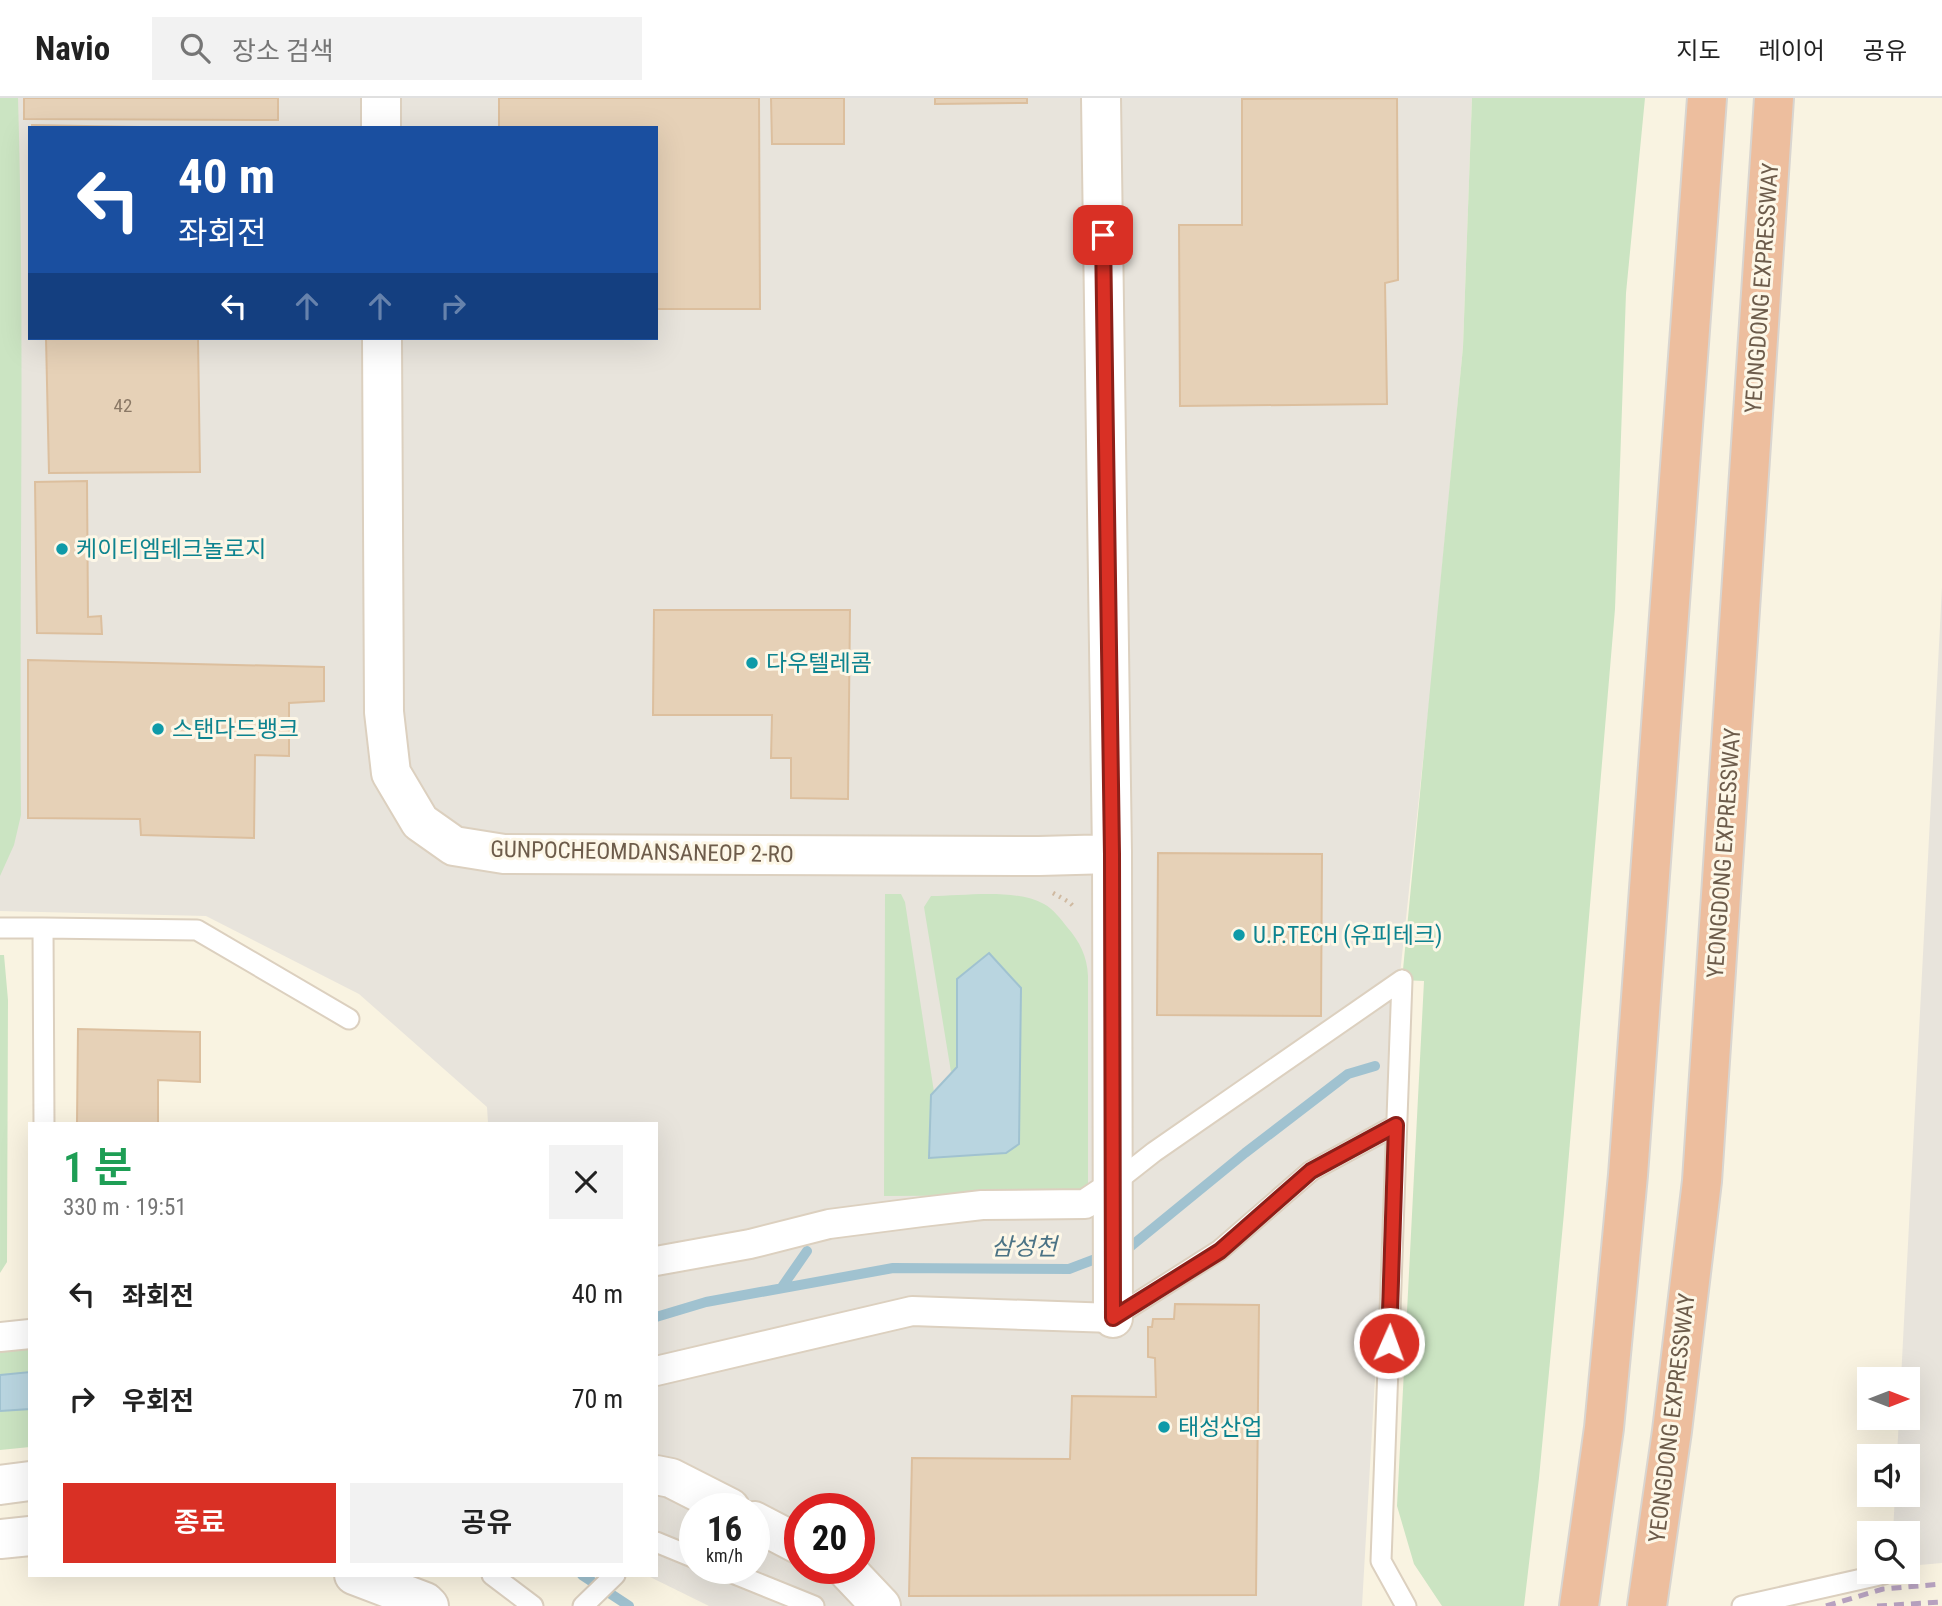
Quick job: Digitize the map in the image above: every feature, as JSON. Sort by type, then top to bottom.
[{"type":"highway","points":[[1579,1606],[1604,1428],[1628,1175],[1707,98]]},
{"type":"highway","name":"YEONGDONG EXPRESSWAY","points":[[1647,1606],[1672,1431],[1702,1181],[1774,98]]},
{"type":"street","points":[[381,98],[381,126]]},
{"type":"street","points":[[658,1371],[912,1311],[1113,1318],[1112,854],[1101,98]]},
{"type":"street","name":"GUNPOCHEOMDANSANEOP 2-RO","points":[[382,340],[384,712],[391,773],[420,821],[454,846],[504,854],[1112,854]]},
{"type":"street","points":[[658,1261],[750,1244],[829,1224],[982,1205],[1085,1204],[1112,1186]]},
{"type":"street","points":[[0,1337],[28,1334]]},
{"type":"street","points":[[658,1475],[671,1478],[700,1493]]},
{"type":"street","points":[[0,1485],[28,1481]]},
{"type":"street","points":[[0,1539],[28,1536]]},
{"type":"street","points":[[359,1577],[425,1602],[429,1606]]},
{"type":"street","points":[[860,1584],[881,1606]]},
{"type":"lane","points":[[0,928],[197,930],[349,1019]]},
{"type":"lane","points":[[43,928],[44,1122]]},
{"type":"lane","points":[[1112,1186],[1154,1152],[1402,980],[1381,1561],[1406,1606]]},
{"type":"lane","points":[[1113,1318],[1220,1251],[1311,1171],[1396,1125]]},
{"type":"lane","points":[[0,1468],[28,1465]]},
{"type":"lane","points":[[658,1543],[679,1551]]},
{"type":"lane","points":[[495,1577],[533,1606]]},
{"type":"lane","points":[[583,1606],[613,1577]]},
{"type":"lane","points":[[1742,1606],[1857,1580]]},
{"type":"lane","points":[[760,1584],[814,1606]]},
{"type":"path","points":[[1050,892],[1069,902],[1079,914]]},
{"type":"shaded area","points":[[0,98],[1472,98],[1463,347],[1431,686],[1396,1011],[1362,1606],[709,1606],[650,1577],[658,1577],[658,1122],[488,1122],[487,1107],[359,994],[206,916],[0,911]]},
{"type":"shaded area","points":[[1942,587],[1942,1563],[1920,1565],[1920,1521],[1894,1521],[1894,1507],[1920,1507],[1920,1444],[1898,1444],[1898,1430],[1920,1430],[1920,1367],[1902,1367]]},
{"type":"green space","points":[[0,98],[18,98],[21,815],[14,845],[0,876]]},
{"type":"green space","points":[[1472,98],[1645,98],[1626,293],[1615,609],[1564,1213],[1524,1606],[1442,1606],[1414,1564],[1397,1506],[1424,981],[1402,980],[1463,347]]},
{"type":"green space","points":[[885,894],[901,894],[905,902],[934,1092],[931,1095],[930,1158],[1006,1153],[1018,1144],[1021,988],[989,953],[957,979],[957,1067],[951,1072],[924,907],[931,896],[1004,894],[1032,899],[1054,911],[1076,938],[1084,956],[1088,976],[1088,1187],[1076,1195],[884,1196]]},
{"type":"green space","points":[[0,955],[4,955],[8,1000],[7,1262],[0,1273]]},
{"type":"green space","points":[[28,1334],[28,1372],[0,1375],[0,1337]]},
{"type":"green space","points":[[28,1409],[28,1447],[0,1450],[0,1411]]},
{"type":"water","points":[[989,953],[1021,988],[1019,1144],[1006,1153],[929,1158],[931,1095],[957,1067],[957,979]]},
{"type":"water","points":[[28,1372],[28,1409],[0,1411],[0,1375]]},
{"type":"building","points":[[24,98],[278,98],[278,120],[24,119]]},
{"type":"building","points":[[499,98],[759,98],[760,309],[658,309],[658,126],[499,126]]},
{"type":"building","points":[[771,98],[844,98],[844,144],[772,144]]},
{"type":"building","points":[[935,98],[1027,98],[1027,103],[935,104]]},
{"type":"building","points":[[1397,98],[1398,280],[1385,283],[1387,404],[1180,406],[1179,225],[1242,225],[1242,99]]},
{"type":"building","points":[[46,340],[198,340],[200,472],[49,473]]},
{"type":"building","name":"케이티엠테크놀로지","points":[[87,481],[88,617],[101,616],[102,634],[37,633],[35,482]]},
{"type":"building","name":"다우텔레콤","points":[[654,610],[850,610],[848,799],[791,798],[791,758],[771,758],[772,715],[653,715]]},
{"type":"building","name":"스탠다드뱅크","points":[[28,660],[324,667],[324,701],[289,703],[289,756],[255,755],[254,838],[141,835],[140,819],[28,818]]},
{"type":"building","name":"U.P.TECH (유피테크)","points":[[1158,853],[1322,854],[1321,1016],[1157,1015]]},
{"type":"building","points":[[78,1029],[200,1032],[200,1082],[158,1080],[158,1122],[77,1122]]},
{"type":"building","name":"태성산업","points":[[1175,1304],[1259,1305],[1256,1595],[909,1596],[912,1458],[1070,1459],[1072,1396],[1156,1397],[1155,1358],[1148,1357],[1148,1327],[1152,1327],[1153,1319],[1174,1319]]},
{"type":"waterway","name":"삼성천","points":[[1121,1250],[1130,1247],[1245,1153],[1348,1074],[1375,1066]]},
{"type":"waterway","points":[[782,1287],[807,1251]]},
{"type":"waterway","name":"삼성천","points":[[658,1316],[706,1302],[893,1268],[1069,1269],[1106,1255]]},
{"type":"waterway","points":[[585,1577],[629,1606]]},
{"type":"railway","points":[[1826,1606],[1883,1589],[1942,1584]]},
{"type":"railway","points":[[1877,1606],[1942,1602]]},
{"type":"place","name":"케이티엠테크놀로지","points":[[62,549]]},
{"type":"place","name":"다우텔레콤","points":[[752,663]]},
{"type":"place","name":"스탠다드뱅크","points":[[158,729]]},
{"type":"place","name":"U.P.TECH (유피테크)","points":[[1239,935]]},
{"type":"place","name":"태성산업","points":[[1164,1427]]},
{"type":"route","points":[[1103,235],[1112,854],[1113,1318],[1220,1251],[1311,1171],[1396,1125],[1389,1343]]}]
